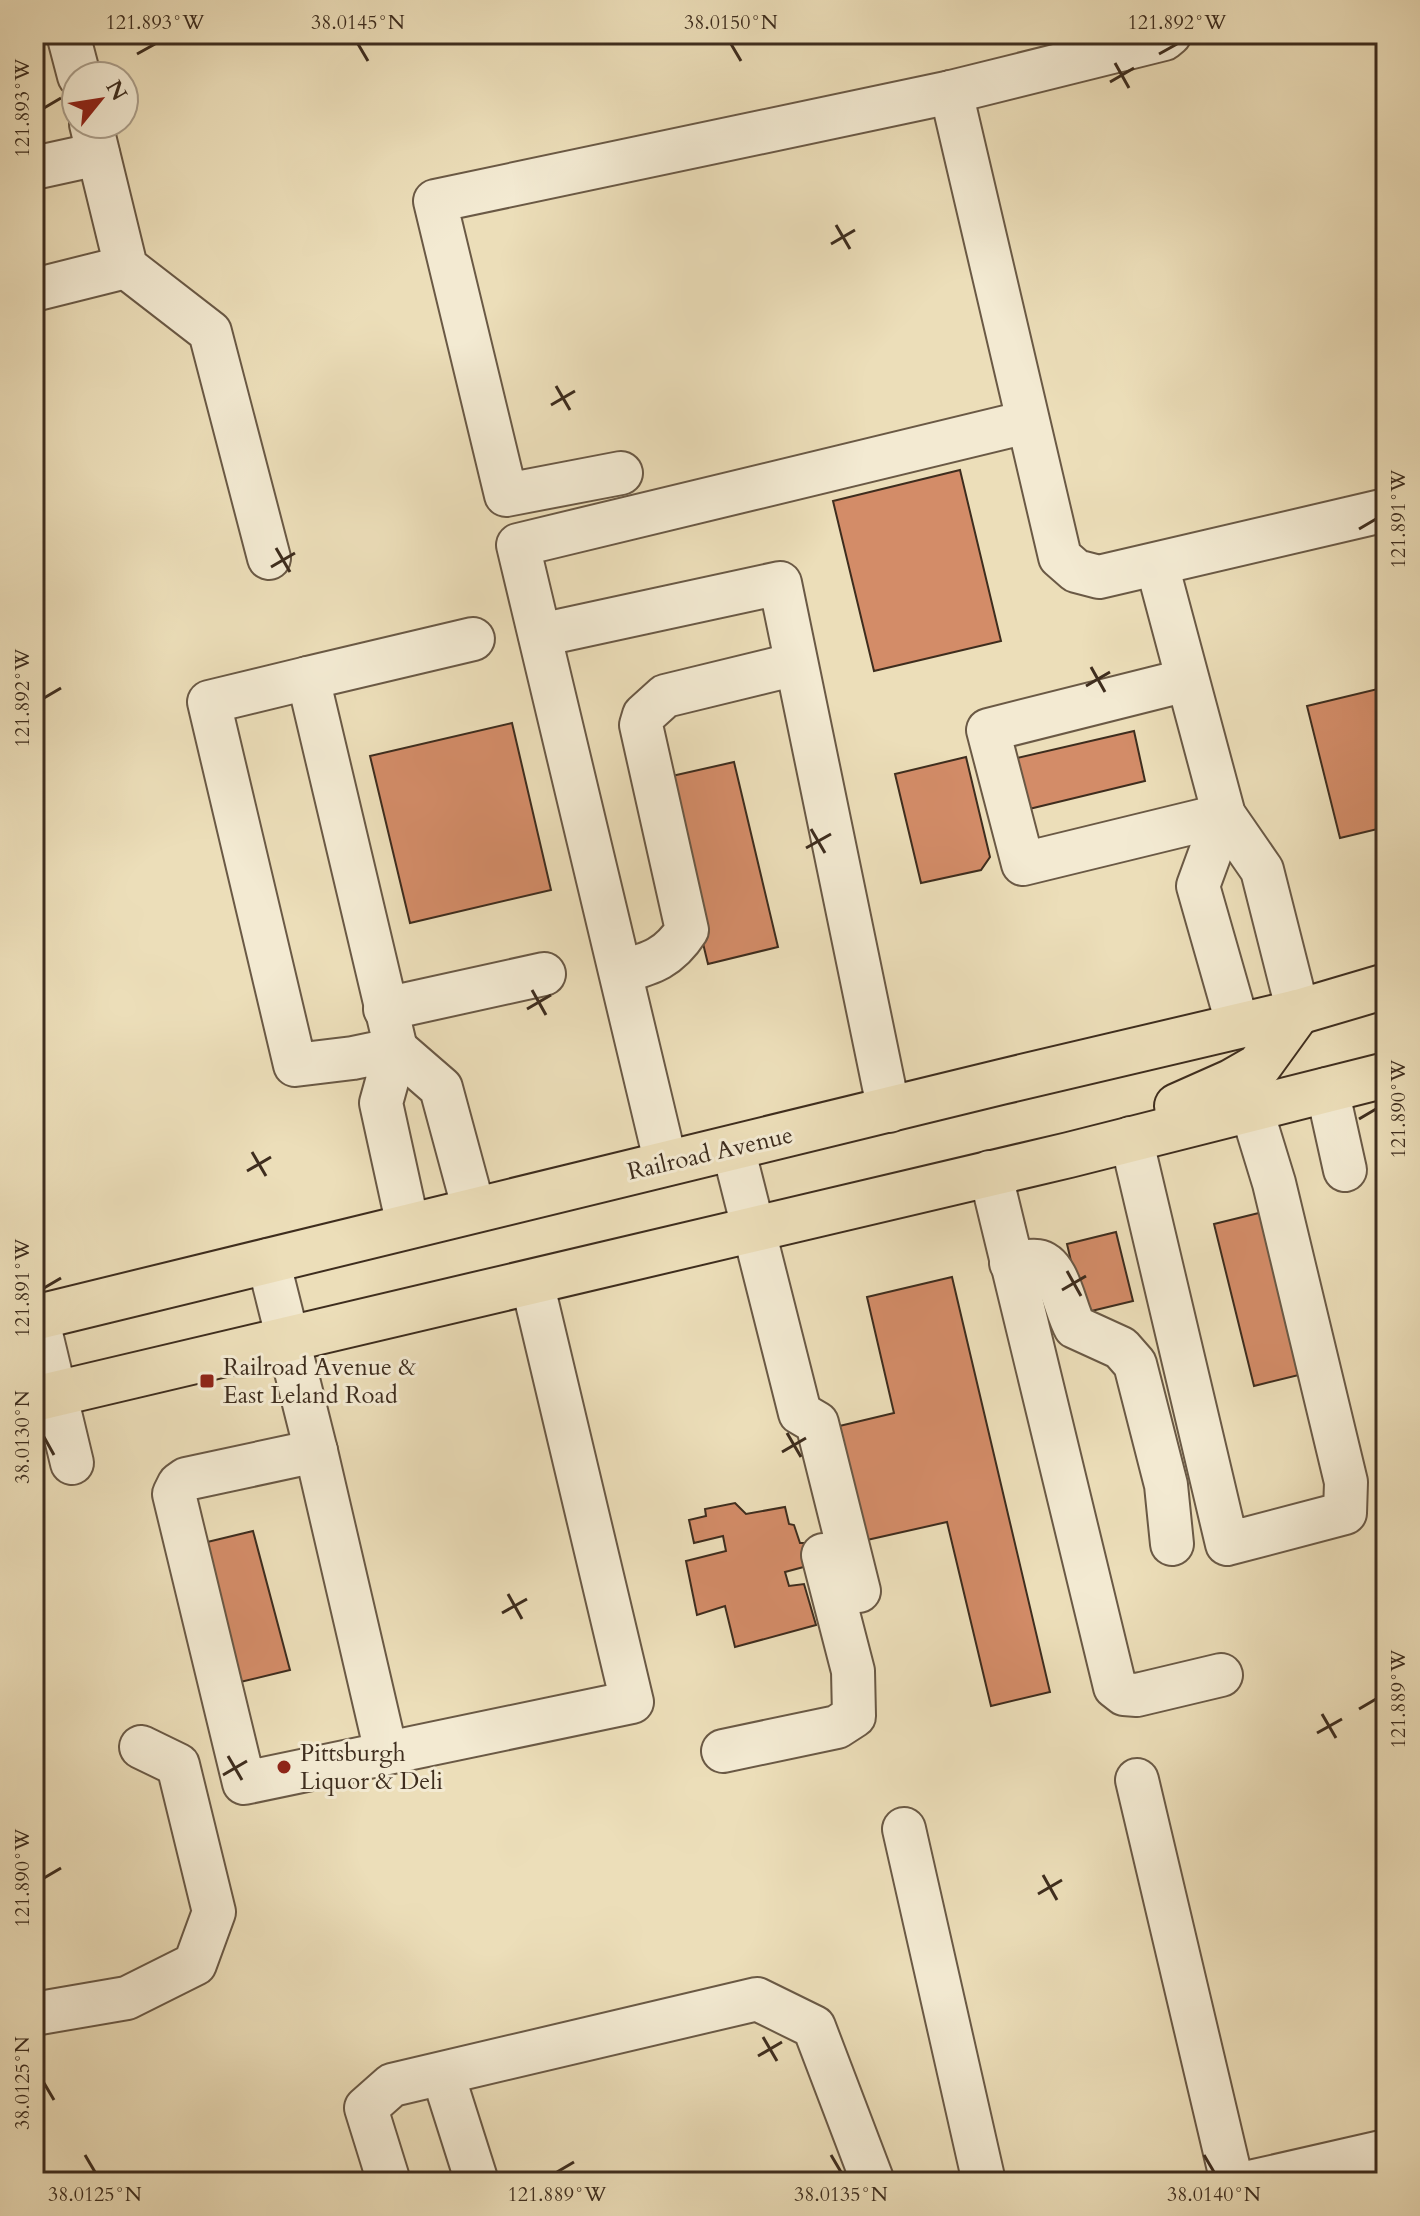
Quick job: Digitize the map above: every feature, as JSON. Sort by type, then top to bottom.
[{"type":"highway","name":"Railroad Avenue","points":[[36,1317],[1298,1012],[1386,986]]},
{"type":"highway","points":[[1069,1155],[1231,1082],[1259,1066],[1298,1012]]},
{"type":"highway","points":[[44,1396],[1069,1155],[1386,1075]]},
{"type":"street","points":[[68,34],[75,60]]},
{"type":"street","points":[[621,473],[506,495],[435,201],[951,92],[1164,39],[1170,34]]},
{"type":"street","points":[[951,92],[1060,557],[1076,571],[1099,577],[1386,510]]},
{"type":"street","points":[[34,168],[92,140]]},
{"type":"street","points":[[94,140],[126,267],[210,332],[269,558]]},
{"type":"street","points":[[34,290],[126,267]]},
{"type":"street","points":[[666,1164],[518,545],[1027,422]]},
{"type":"street","points":[[1157,565],[1224,815],[1262,870],[1298,1012]]},
{"type":"street","points":[[540,635],[780,583],[889,1111]]},
{"type":"street","points":[[396,1049],[295,1065],[209,702],[473,639]]},
{"type":"street","points":[[621,972],[655,963],[678,945],[687,930],[641,725],[644,715],[665,696],[796,664]]},
{"type":"street","points":[[308,678],[396,1049],[381,1103],[408,1226]]},
{"type":"street","points":[[1187,680],[988,730],[1023,864],[1224,815]]},
{"type":"street","points":[[1224,815],[1198,886],[1238,1026]]},
{"type":"street","points":[[385,1009],[544,974]]},
{"type":"street","points":[[396,1049],[441,1088],[474,1210]]},
{"type":"street","points":[[1327,1089],[1345,1170]]},
{"type":"street","points":[[1131,1138],[1227,1544],[1345,1513],[1346,1482],[1274,1183],[1251,1108]]},
{"type":"street","points":[[733,1148],[800,1413],[817,1423],[859,1591]]},
{"type":"street","points":[[990,1172],[1115,1687],[1124,1694],[1137,1695],[1221,1675]]},
{"type":"street","points":[[268,1260],[386,1752]]},
{"type":"street","points":[[1011,1263],[1040,1261],[1049,1267],[1056,1277],[1075,1327],[1121,1348],[1135,1364],[1166,1485],[1172,1544]]},
{"type":"street","points":[[316,1451],[186,1479],[174,1494],[244,1783],[632,1702],[532,1282]]},
{"type":"street","points":[[36,1317],[44,1396],[72,1463]]},
{"type":"street","points":[[723,1751],[837,1727],[854,1716],[853,1671],[790,1427],[800,1413]]},
{"type":"street","points":[[34,2014],[127,1998],[195,1964],[214,1912],[178,1765],[141,1747]]},
{"type":"street","points":[[1137,1780],[1232,2182]]},
{"type":"street","points":[[904,1829],[984,2182]]},
{"type":"street","points":[[389,2182],[366,2108],[392,2085],[757,1999],[814,2027],[873,2182]]},
{"type":"street","points":[[443,2075],[477,2182]]},
{"type":"street","points":[[1250,2182],[1386,2151]]},
{"type":"building","points":[[960,470],[1001,641],[874,671],[833,501]]},
{"type":"building","points":[[1386,687],[1386,827],[1340,838],[1307,706]]},
{"type":"building","points":[[512,723],[551,890],[410,923],[370,756]]},
{"type":"building","points":[[1134,731],[1145,781],[1025,810],[1013,759]]},
{"type":"building","points":[[966,757],[990,857],[981,870],[921,883],[895,774]]},
{"type":"building","points":[[734,762],[778,947],[708,964],[663,778]]},
{"type":"building","points":[[1271,1210],[1311,1372],[1254,1386],[1214,1224]]},
{"type":"building","points":[[1116,1232],[1133,1301],[1083,1313],[1067,1244]]},
{"type":"building","points":[[952,1277],[1050,1692],[991,1706],[947,1522],[858,1542],[831,1428],[894,1413],[867,1297]]},
{"type":"building","points":[[735,1503],[746,1514],[785,1507],[789,1524],[794,1525],[800,1543],[805,1543],[811,1565],[785,1572],[789,1586],[804,1584],[816,1625],[735,1647],[725,1606],[697,1615],[686,1561],[726,1551],[723,1536],[694,1543],[689,1520],[706,1516],[705,1509]]},
{"type":"building","points":[[253,1531],[290,1670],[236,1683],[199,1544]]},
{"type":"place","name":"Railroad Avenue & East Leland Road","points":[[207,1381]]},
{"type":"place","name":"Pittsburgh Liquor & Deli","points":[[284,1767]]}]
